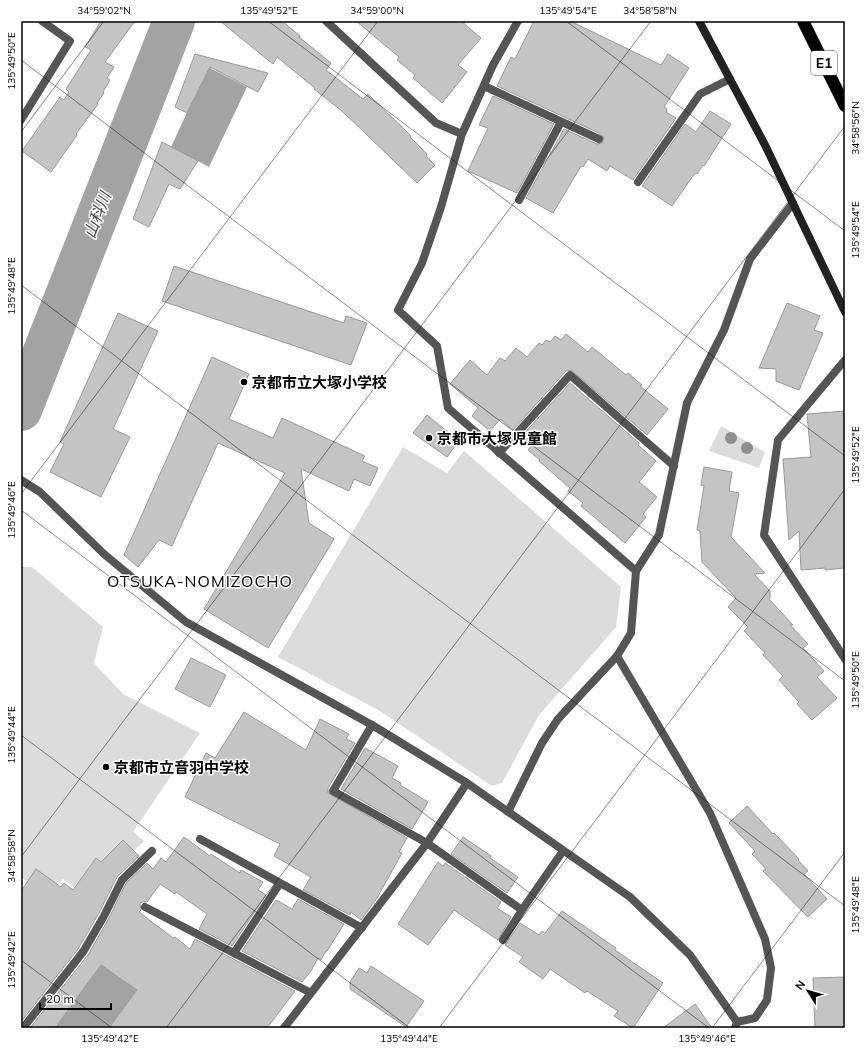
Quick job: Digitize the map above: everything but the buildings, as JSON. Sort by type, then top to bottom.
[{"type":"highway","name":"E1","points":[[803,21],[845,106]]},
{"type":"street","points":[[21,120],[70,41],[42,21]]},
{"type":"street","points":[[326,21],[436,123],[462,134]]},
{"type":"street","points":[[699,21],[765,145],[845,312]]},
{"type":"street","points":[[514,22],[462,134],[441,207],[422,263],[398,310],[437,346],[448,408],[636,571]]},
{"type":"street","points":[[638,182],[700,94],[730,79]]},
{"type":"street","points":[[484,86],[599,139]]},
{"type":"street","points":[[519,200],[561,122]]},
{"type":"street","points":[[508,812],[542,743],[558,719],[617,656],[631,633],[636,571],[658,535],[687,403],[724,330],[750,259],[793,203]]},
{"type":"street","points":[[845,360],[778,440],[764,535],[845,659]]},
{"type":"street","points":[[499,453],[570,374],[674,466]]},
{"type":"street","points":[[21,480],[40,492],[104,554],[186,622],[372,725],[467,783],[630,897],[690,955],[736,1025],[755,1018],[766,1000],[771,968],[765,939],[710,813],[617,656]]},
{"type":"street","points":[[372,725],[333,791],[426,843],[522,910]]},
{"type":"street","points":[[284,1028],[426,843],[467,783]]},
{"type":"street","points":[[200,839],[362,928]]},
{"type":"street","points":[[23,1028],[83,952],[104,916],[122,880],[152,851]]},
{"type":"street","points":[[503,940],[522,910],[564,851]]},
{"type":"street","points":[[234,953],[280,883]]},
{"type":"street","points":[[145,907],[311,993]]},
{"type":"shaded area","points":[[208,67],[247,87],[209,167],[171,147]]},
{"type":"shaded area","points":[[721,426],[765,452],[759,468],[709,451]]},
{"type":"shaded area","points":[[403,447],[447,473],[464,451],[621,587],[616,627],[539,715],[502,783],[492,786],[380,711],[278,657]]},
{"type":"shaded area","points":[[21,567],[32,567],[103,627],[94,663],[123,694],[200,733],[133,832],[144,841],[114,871],[99,906],[63,879],[47,898],[21,877]]},
{"type":"shaded area","points":[[101,965],[137,990],[109,1028],[55,1028]]},
{"type":"waterway","name":"山科川","points":[[21,410],[174,21]]},
{"type":"place","name":"京都市立大塚小学校","points":[[244,382]]},
{"type":"place","name":"京都市大塚児童館","points":[[429,438]]},
{"type":"place","name":"京都市立音羽中学校","points":[[106,767]]},
{"type":"district","name":"OTSUKA-NOMIZOCHO","points":[[200,581]]}]
